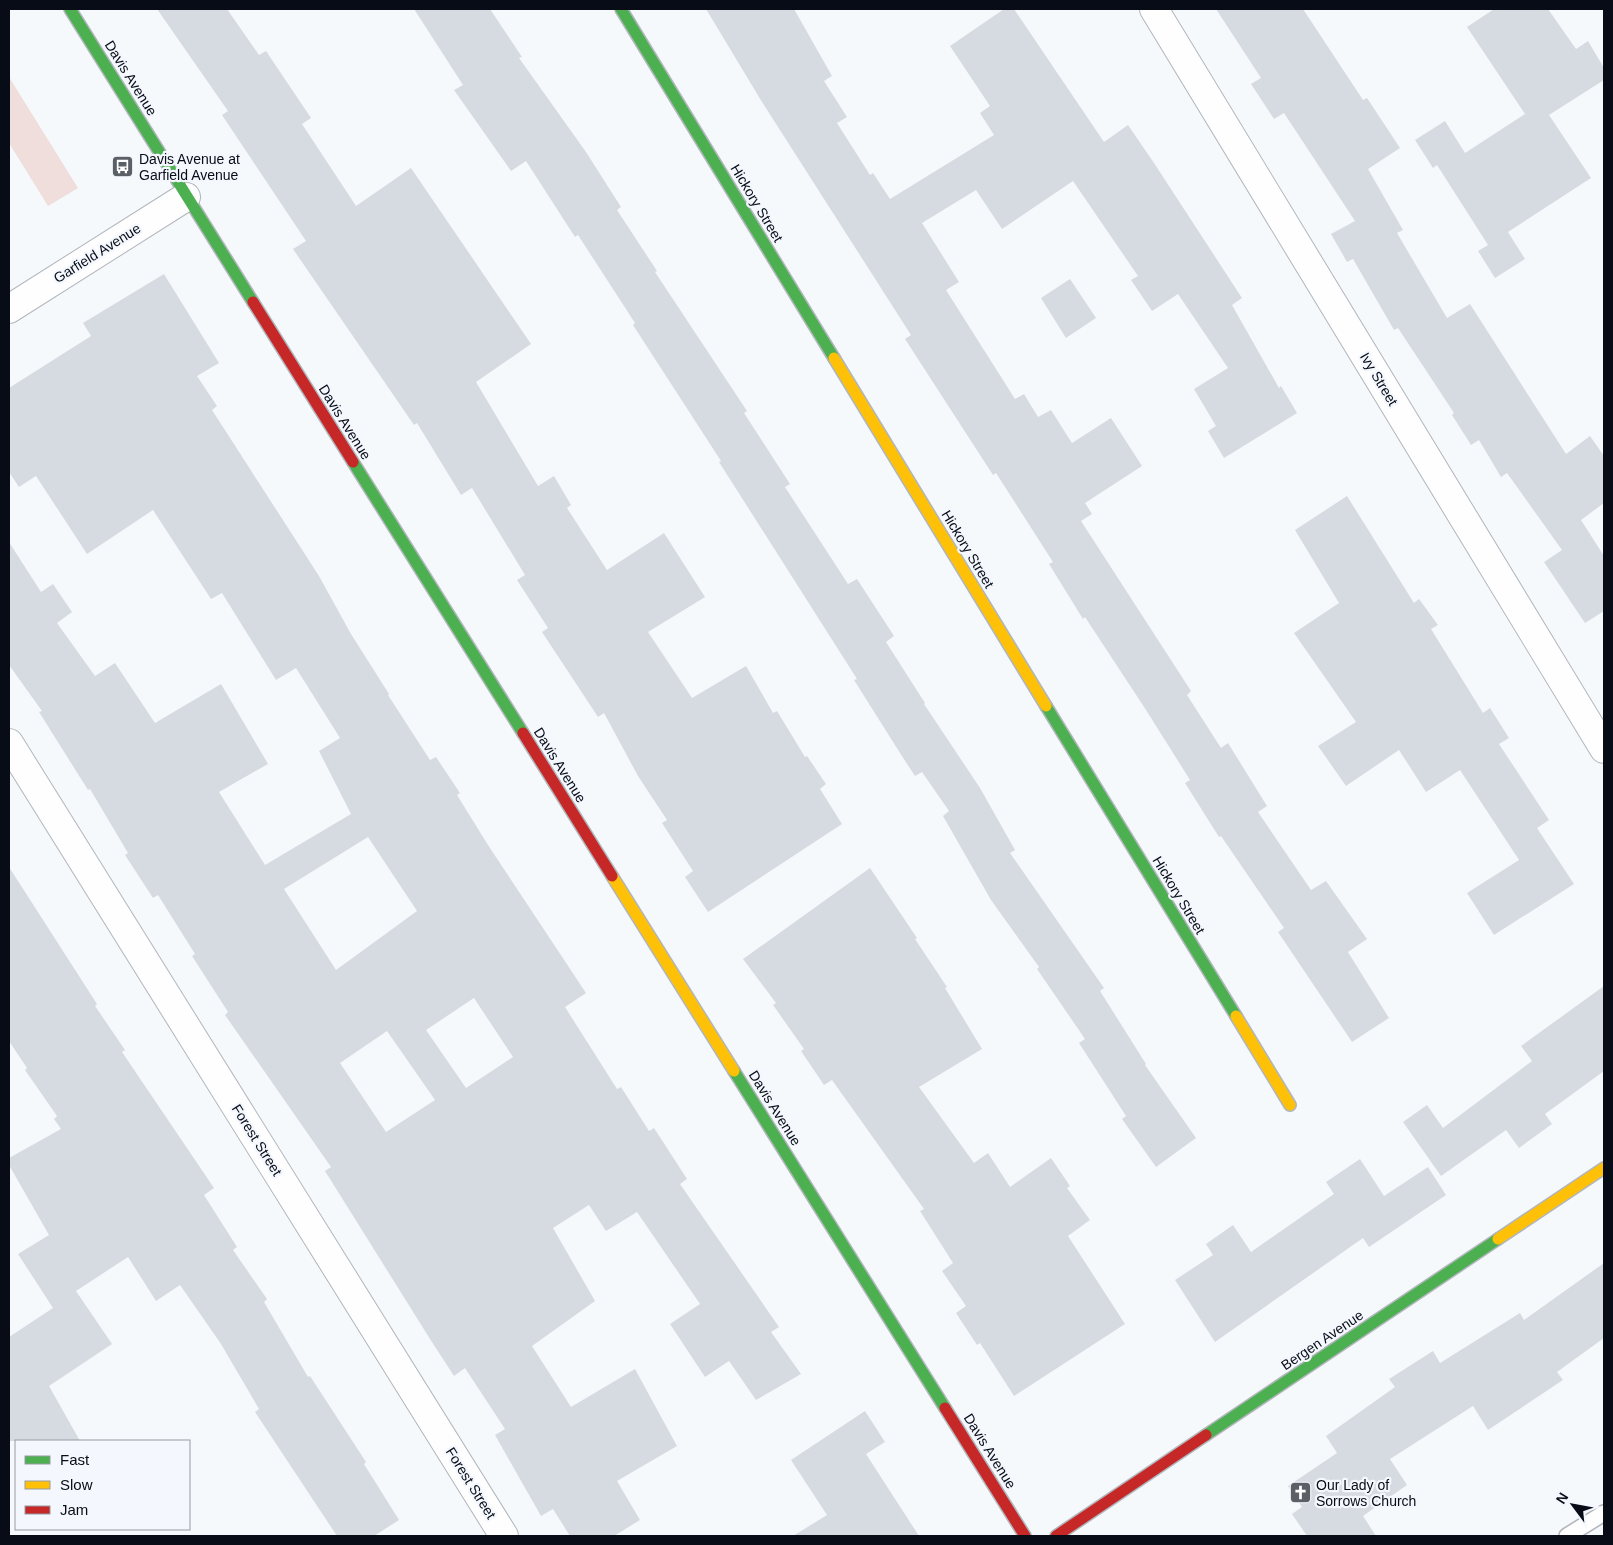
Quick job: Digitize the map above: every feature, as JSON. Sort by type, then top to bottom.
[{"type":"street","name":"Davis Avenue","points":[[70,9],[1026,1536]]},
{"type":"street","name":"Hickory Street","points":[[621,9],[1290,1105]]},
{"type":"street","name":"Ivy Street","points":[[1154,9],[1604,749]]},
{"type":"street","name":"Garfield Avenue","points":[[9,309],[186,197]]},
{"type":"street","name":"Forest Street","points":[[9,743],[504,1536]]},
{"type":"street","name":"Bergen Avenue","points":[[1056,1536],[1604,1168]]},
{"type":"lane","points":[[1567,1536],[1604,1513]]},
{"type":"shaded area","points":[[9,77],[78,188],[48,206],[9,143]]},
{"type":"building","points":[[157,9],[227,9],[259,55],[266,51],[311,118],[302,124],[356,206],[411,168],[531,344],[476,382],[538,486],[554,476],[571,505],[567,508],[607,570],[664,533],[705,597],[648,632],[692,698],[746,666],[773,713],[777,711],[805,757],[807,756],[826,784],[820,789],[842,824],[708,912],[685,877],[693,871],[662,823],[667,820],[638,776],[604,713],[598,717],[542,632],[548,628],[517,580],[525,575],[472,488],[461,495],[417,423],[414,425],[293,249],[306,241],[222,115],[228,111]]},
{"type":"building","points":[[414,9],[490,9],[522,57],[519,58],[586,152],[621,207],[617,210],[657,271],[655,272],[747,411],[744,413],[790,484],[785,487],[848,584],[857,579],[894,636],[886,642],[924,704],[980,788],[1015,850],[1010,853],[1104,988],[1100,991],[1145,1065],[1196,1138],[1156,1167],[1122,1119],[1126,1116],[1079,1043],[1085,1039],[1037,969],[1039,967],[991,900],[943,816],[949,811],[922,772],[915,776],[900,753],[854,680],[857,679],[578,235],[575,237],[526,161],[511,171],[454,90],[463,85]]},
{"type":"building","points":[[706,9],[794,9],[832,76],[824,81],[847,117],[837,123],[870,175],[873,173],[890,199],[994,135],[980,113],[990,106],[950,46],[1004,9],[1014,9],[1104,142],[1128,125],[1154,163],[1242,298],[1232,305],[1279,388],[1281,386],[1297,413],[1224,458],[1208,431],[1216,426],[1194,389],[1228,368],[1178,294],[1152,311],[1131,280],[1138,276],[1073,181],[1002,229],[976,190],[922,223],[959,282],[946,290],[1015,399],[1024,394],[1038,417],[1051,410],[1072,443],[1111,418],[1142,466],[1085,503],[1092,514],[1081,521],[1191,691],[1187,695],[1221,748],[1228,743],[1267,806],[1258,812],[1311,890],[1326,881],[1367,939],[1348,952],[1389,1018],[1352,1042],[1278,932],[1284,928],[1221,836],[1219,837],[1185,783],[1190,780],[1085,617],[1083,619],[1049,564],[1053,562],[996,473],[993,475],[905,339],[911,335],[762,102]]},
{"type":"building","points":[[1216,9],[1303,9],[1363,100],[1367,98],[1400,148],[1368,169],[1403,230],[1397,233],[1447,318],[1470,304],[1566,454],[1590,436],[1604,456],[1604,503],[1581,520],[1604,556],[1604,611],[1585,623],[1544,562],[1562,550],[1507,473],[1501,477],[1479,440],[1471,445],[1452,415],[1454,413],[1398,328],[1394,330],[1353,259],[1347,262],[1331,234],[1355,221],[1284,113],[1274,119],[1251,84],[1261,78]]},
{"type":"building","points":[[1494,9],[1548,9],[1576,49],[1588,41],[1604,68],[1604,80],[1549,115],[1591,178],[1508,232],[1525,259],[1495,278],[1478,251],[1488,245],[1437,165],[1433,168],[1415,140],[1445,121],[1465,153],[1525,114],[1467,27]]},
{"type":"building","points":[[164,274],[219,363],[197,376],[217,406],[212,410],[319,576],[388,695],[430,760],[436,757],[460,793],[457,795],[488,845],[586,993],[565,1007],[617,1089],[621,1087],[649,1131],[654,1128],[687,1179],[680,1184],[779,1327],[771,1332],[801,1374],[756,1400],[729,1361],[705,1377],[670,1324],[700,1304],[637,1212],[606,1231],[589,1205],[553,1228],[595,1301],[532,1346],[571,1407],[635,1369],[677,1446],[617,1481],[640,1520],[614,1536],[570,1536],[553,1509],[541,1516],[495,1435],[505,1429],[465,1368],[454,1376],[325,1171],[331,1167],[225,1015],[228,1012],[192,956],[195,954],[158,895],[153,898],[125,855],[128,853],[90,789],[88,790],[39,712],[42,711],[9,665],[9,542],[41,592],[53,584],[72,612],[57,623],[95,676],[115,663],[155,723],[221,684],[268,764],[219,792],[265,865],[351,814],[319,751],[340,738],[296,668],[276,680],[222,593],[211,599],[153,510],[87,554],[36,476],[19,487],[9,472],[9,388],[91,336],[83,323]],"holes":[[[368,837],[417,911],[336,970],[284,889]],[[474,998],[513,1057],[466,1088],[426,1030]],[[387,1031],[435,1100],[386,1132],[340,1063]]]},
{"type":"building","points":[[1070,279],[1096,318],[1066,338],[1041,298]]},
{"type":"building","points":[[1347,496],[1414,603],[1419,599],[1438,625],[1431,629],[1483,713],[1490,708],[1509,738],[1499,744],[1549,820],[1537,828],[1574,884],[1494,935],[1467,893],[1519,860],[1460,770],[1426,792],[1399,750],[1346,786],[1318,746],[1356,722],[1294,633],[1339,603],[1295,530]]},
{"type":"building","points":[[9,867],[97,1004],[95,1006],[125,1050],[122,1052],[214,1188],[204,1195],[237,1247],[233,1250],[267,1299],[264,1302],[308,1377],[310,1376],[366,1462],[364,1464],[399,1520],[374,1536],[337,1536],[255,1412],[259,1409],[221,1344],[180,1285],[156,1301],[128,1257],[76,1291],[112,1344],[49,1386],[79,1440],[9,1441],[9,1337],[53,1308],[18,1254],[49,1235],[9,1165],[9,1158],[61,1129],[54,1119],[57,1116],[25,1070],[27,1068],[9,1041]]},
{"type":"building","points":[[870,868],[917,938],[915,939],[947,987],[945,988],[982,1049],[919,1087],[974,1163],[988,1153],[1010,1187],[1051,1158],[1070,1186],[1067,1188],[1090,1220],[1068,1236],[1125,1324],[1014,1396],[980,1343],[977,1345],[956,1313],[966,1306],[942,1271],[953,1263],[920,1211],[924,1209],[832,1080],[824,1085],[801,1051],[804,1049],[773,1005],[776,1003],[743,959]]},
{"type":"building","points":[[1604,986],[1604,1071],[1545,1114],[1552,1124],[1519,1148],[1506,1130],[1441,1176],[1403,1122],[1427,1105],[1443,1128],[1532,1061],[1521,1046]]},
{"type":"building","points":[[1360,1159],[1384,1196],[1428,1167],[1446,1195],[1369,1247],[1363,1238],[1215,1342],[1175,1280],[1213,1255],[1206,1244],[1233,1225],[1251,1252],[1334,1194],[1326,1182]]},
{"type":"building","points":[[1604,1263],[1604,1338],[1557,1372],[1563,1380],[1488,1430],[1473,1406],[1390,1459],[1407,1485],[1363,1516],[1376,1536],[1307,1536],[1292,1514],[1302,1507],[1288,1486],[1337,1453],[1326,1436],[1395,1387],[1389,1379],[1433,1351],[1440,1363],[1520,1313],[1524,1320]]},
{"type":"building","points":[[865,1411],[885,1442],[866,1454],[919,1536],[793,1536],[827,1515],[791,1460]]},
{"type":"traffic: fast","points":[[70,9],[253,302]]},
{"type":"traffic: fast","points":[[621,9],[834,358]]},
{"type":"traffic: fast","points":[[353,462],[523,733]]},
{"type":"traffic: fast","points":[[1046,706],[1236,1016]]},
{"type":"traffic: fast","points":[[734,1071],[945,1408]]},
{"type":"traffic: fast","points":[[1206,1435],[1498,1239]]},
{"type":"traffic: slow","points":[[834,358],[1046,706]]},
{"type":"traffic: slow","points":[[612,876],[734,1071]]},
{"type":"traffic: slow","points":[[1236,1016],[1290,1105]]},
{"type":"traffic: slow","points":[[1498,1239],[1604,1168]]},
{"type":"traffic: jam","points":[[253,302],[353,462]]},
{"type":"traffic: jam","points":[[523,733],[612,876]]},
{"type":"traffic: jam","points":[[945,1408],[1025,1536]]},
{"type":"traffic: jam","points":[[1056,1536],[1206,1435]]},
{"type":"place","name":"Davis Avenue at Garfield Avenue","points":[[123,167]]},
{"type":"place","name":"Our Lady of Sorrows Church","points":[[1300,1493]]}]
